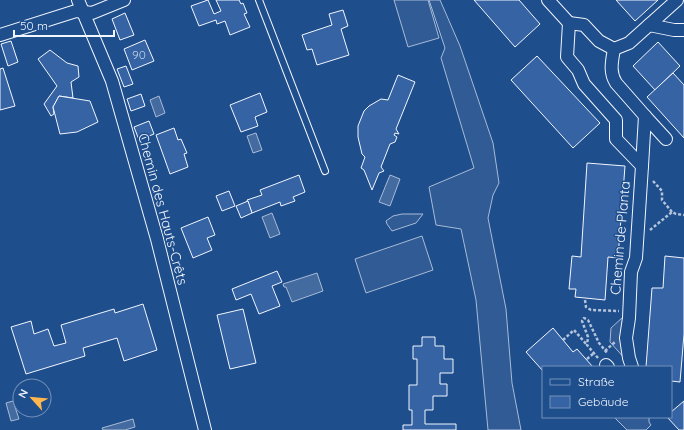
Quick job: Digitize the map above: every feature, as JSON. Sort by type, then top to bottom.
[{"type":"street","name":"Chemin des Hauts-Crêts","points":[[78,0],[114,88],[158,239],[205,430]]},
{"type":"street","points":[[0,35],[76,11],[92,13],[124,0]]},
{"type":"street","points":[[548,0],[569,23],[584,25],[599,40],[614,49]]},
{"type":"street","points":[[614,49],[629,43],[677,0]]},
{"type":"street","name":"Chemin de Planta","points":[[569,23],[567,58],[578,70],[584,84],[616,120],[616,139],[642,167]]},
{"type":"street","points":[[649,25],[674,30],[684,30]]},
{"type":"street","points":[[614,49],[611,66],[612,77],[666,139]]},
{"type":"street","name":"Chemin de Planta","points":[[632,366],[626,338],[631,272],[636,258],[645,116]]},
{"type":"lane","points":[[259,0],[325,171]]},
{"type":"path","points":[[642,167],[662,191],[662,200],[672,212],[684,215]]},
{"type":"path","points":[[637,241],[672,212]]},
{"type":"path","name":"Chemin de Planta","points":[[585,300],[586,307],[591,310],[629,312]]},
{"type":"path","points":[[587,345],[588,337],[582,321],[584,318],[588,320],[599,343],[605,351],[606,362]]},
{"type":"path","points":[[563,340],[574,330],[594,353],[606,362]]},
{"type":"path","points":[[605,351],[611,346]]},
{"type":"path","points":[[587,359],[594,353]]},
{"type":"shaded area","points":[[394,0],[428,0],[439,38],[408,47]]},
{"type":"shaded area","points":[[429,0],[440,0],[460,46],[493,143],[499,183],[493,195],[488,218],[506,309],[512,383],[521,430],[488,430],[476,300],[461,229],[436,225],[429,187],[474,168],[441,58],[445,48]]},
{"type":"shaded area","points":[[159,96],[165,113],[156,117],[150,100]]},
{"type":"shaded area","points":[[256,133],[262,150],[253,153],[247,136]]},
{"type":"shaded area","points":[[390,175],[400,179],[390,206],[379,202]]},
{"type":"shaded area","points":[[272,213],[280,234],[270,238],[262,217]]},
{"type":"shaded area","points":[[402,214],[423,214],[416,223],[392,231],[386,221],[393,216]]},
{"type":"shaded area","points":[[422,236],[433,270],[366,293],[355,259]]},
{"type":"shaded area","points":[[317,273],[323,291],[292,302],[286,287],[284,287],[283,284]]},
{"type":"shaded area","points":[[623,317],[632,318],[626,360],[610,342],[611,328]]},
{"type":"shaded area","points":[[12,401],[12,418],[19,419],[11,421],[6,403]]},
{"type":"shaded area","points":[[615,418],[649,418],[651,425],[646,430],[627,430]]},
{"type":"shaded area","points":[[133,419],[135,427],[125,430],[103,430],[102,428]]},
{"type":"building","points":[[208,0],[214,14],[221,11],[216,0],[239,0],[241,4],[243,3],[247,13],[244,14],[250,27],[230,35],[225,21],[217,24],[216,20],[199,26],[191,6]]},
{"type":"building","points":[[474,0],[519,0],[540,24],[515,47]]},
{"type":"building","points":[[616,0],[658,0],[635,21]]},
{"type":"building","points":[[343,10],[348,26],[341,29],[349,55],[317,65],[312,49],[307,50],[302,35],[332,25],[329,14]]},
{"type":"building","points":[[125,13],[134,35],[120,40],[112,19]]},
{"type":"building","points":[[145,40],[154,61],[132,70],[124,49]]},
{"type":"building","points":[[11,41],[18,62],[8,66],[1,44]]},
{"type":"building","points":[[658,42],[680,66],[655,90],[633,66]]},
{"type":"building","points":[[50,50],[67,63],[78,66],[79,77],[71,82],[73,98],[59,96],[53,107],[54,114],[51,116],[44,104],[57,86],[38,59]]},
{"type":"building","points":[[537,56],[600,123],[573,148],[511,80]]},
{"type":"building","points":[[126,66],[133,84],[124,87],[117,69]]},
{"type":"building","points":[[3,68],[15,106],[0,110],[0,69]]},
{"type":"building","points":[[673,73],[684,85],[684,138],[647,97]]},
{"type":"building","points":[[398,75],[415,82],[396,129],[399,134],[395,133],[394,135],[397,137],[395,142],[390,144],[381,167],[384,171],[379,173],[372,190],[364,170],[361,168],[365,157],[362,154],[358,137],[358,126],[364,111],[369,106],[381,99],[388,100]]},
{"type":"building","points":[[260,93],[267,112],[255,117],[258,126],[241,132],[230,105]]},
{"type":"building","points":[[141,94],[145,106],[131,111],[127,99]]},
{"type":"building","points":[[59,96],[90,101],[98,122],[77,132],[60,134],[53,107]]},
{"type":"building","points":[[149,121],[154,134],[139,140],[134,127]]},
{"type":"building","points":[[174,128],[178,140],[181,139],[187,153],[184,154],[188,167],[170,174],[156,135]]},
{"type":"building","points":[[587,163],[625,166],[618,258],[608,257],[605,300],[575,297],[576,289],[569,289],[572,256],[581,257]]},
{"type":"building","points":[[299,175],[305,192],[293,197],[295,201],[281,206],[280,202],[252,213],[247,200],[262,195],[260,190]]},
{"type":"building","points":[[229,191],[235,206],[222,211],[216,196]]},
{"type":"building","points":[[248,201],[252,213],[241,218],[236,206]]},
{"type":"building","points":[[208,217],[215,235],[207,238],[212,250],[193,258],[181,228]]},
{"type":"building","points":[[665,256],[684,258],[684,334],[680,382],[672,381],[672,366],[646,366],[652,288],[663,288]]},
{"type":"building","points":[[277,271],[282,282],[272,286],[280,306],[259,314],[251,294],[236,300],[232,289]]},
{"type":"building","points":[[143,304],[157,350],[124,361],[117,338],[83,348],[85,356],[26,374],[11,327],[31,321],[34,334],[48,329],[54,346],[66,343],[61,325],[114,309],[115,313]]},
{"type":"building","points":[[243,309],[256,363],[230,369],[217,315]]},
{"type":"building","points":[[553,328],[573,352],[577,349],[592,366],[542,366],[542,370],[526,352]]},
{"type":"building","points":[[422,337],[435,337],[435,346],[444,346],[444,359],[453,359],[453,373],[440,373],[440,384],[447,384],[447,396],[433,396],[433,410],[425,410],[425,424],[456,424],[456,430],[403,430],[403,425],[412,425],[412,410],[409,410],[409,385],[417,385],[417,359],[413,359],[413,346],[422,346]]},
{"type":"building","points":[[684,401],[684,430],[679,430],[668,418],[672,418],[672,411]]}]
